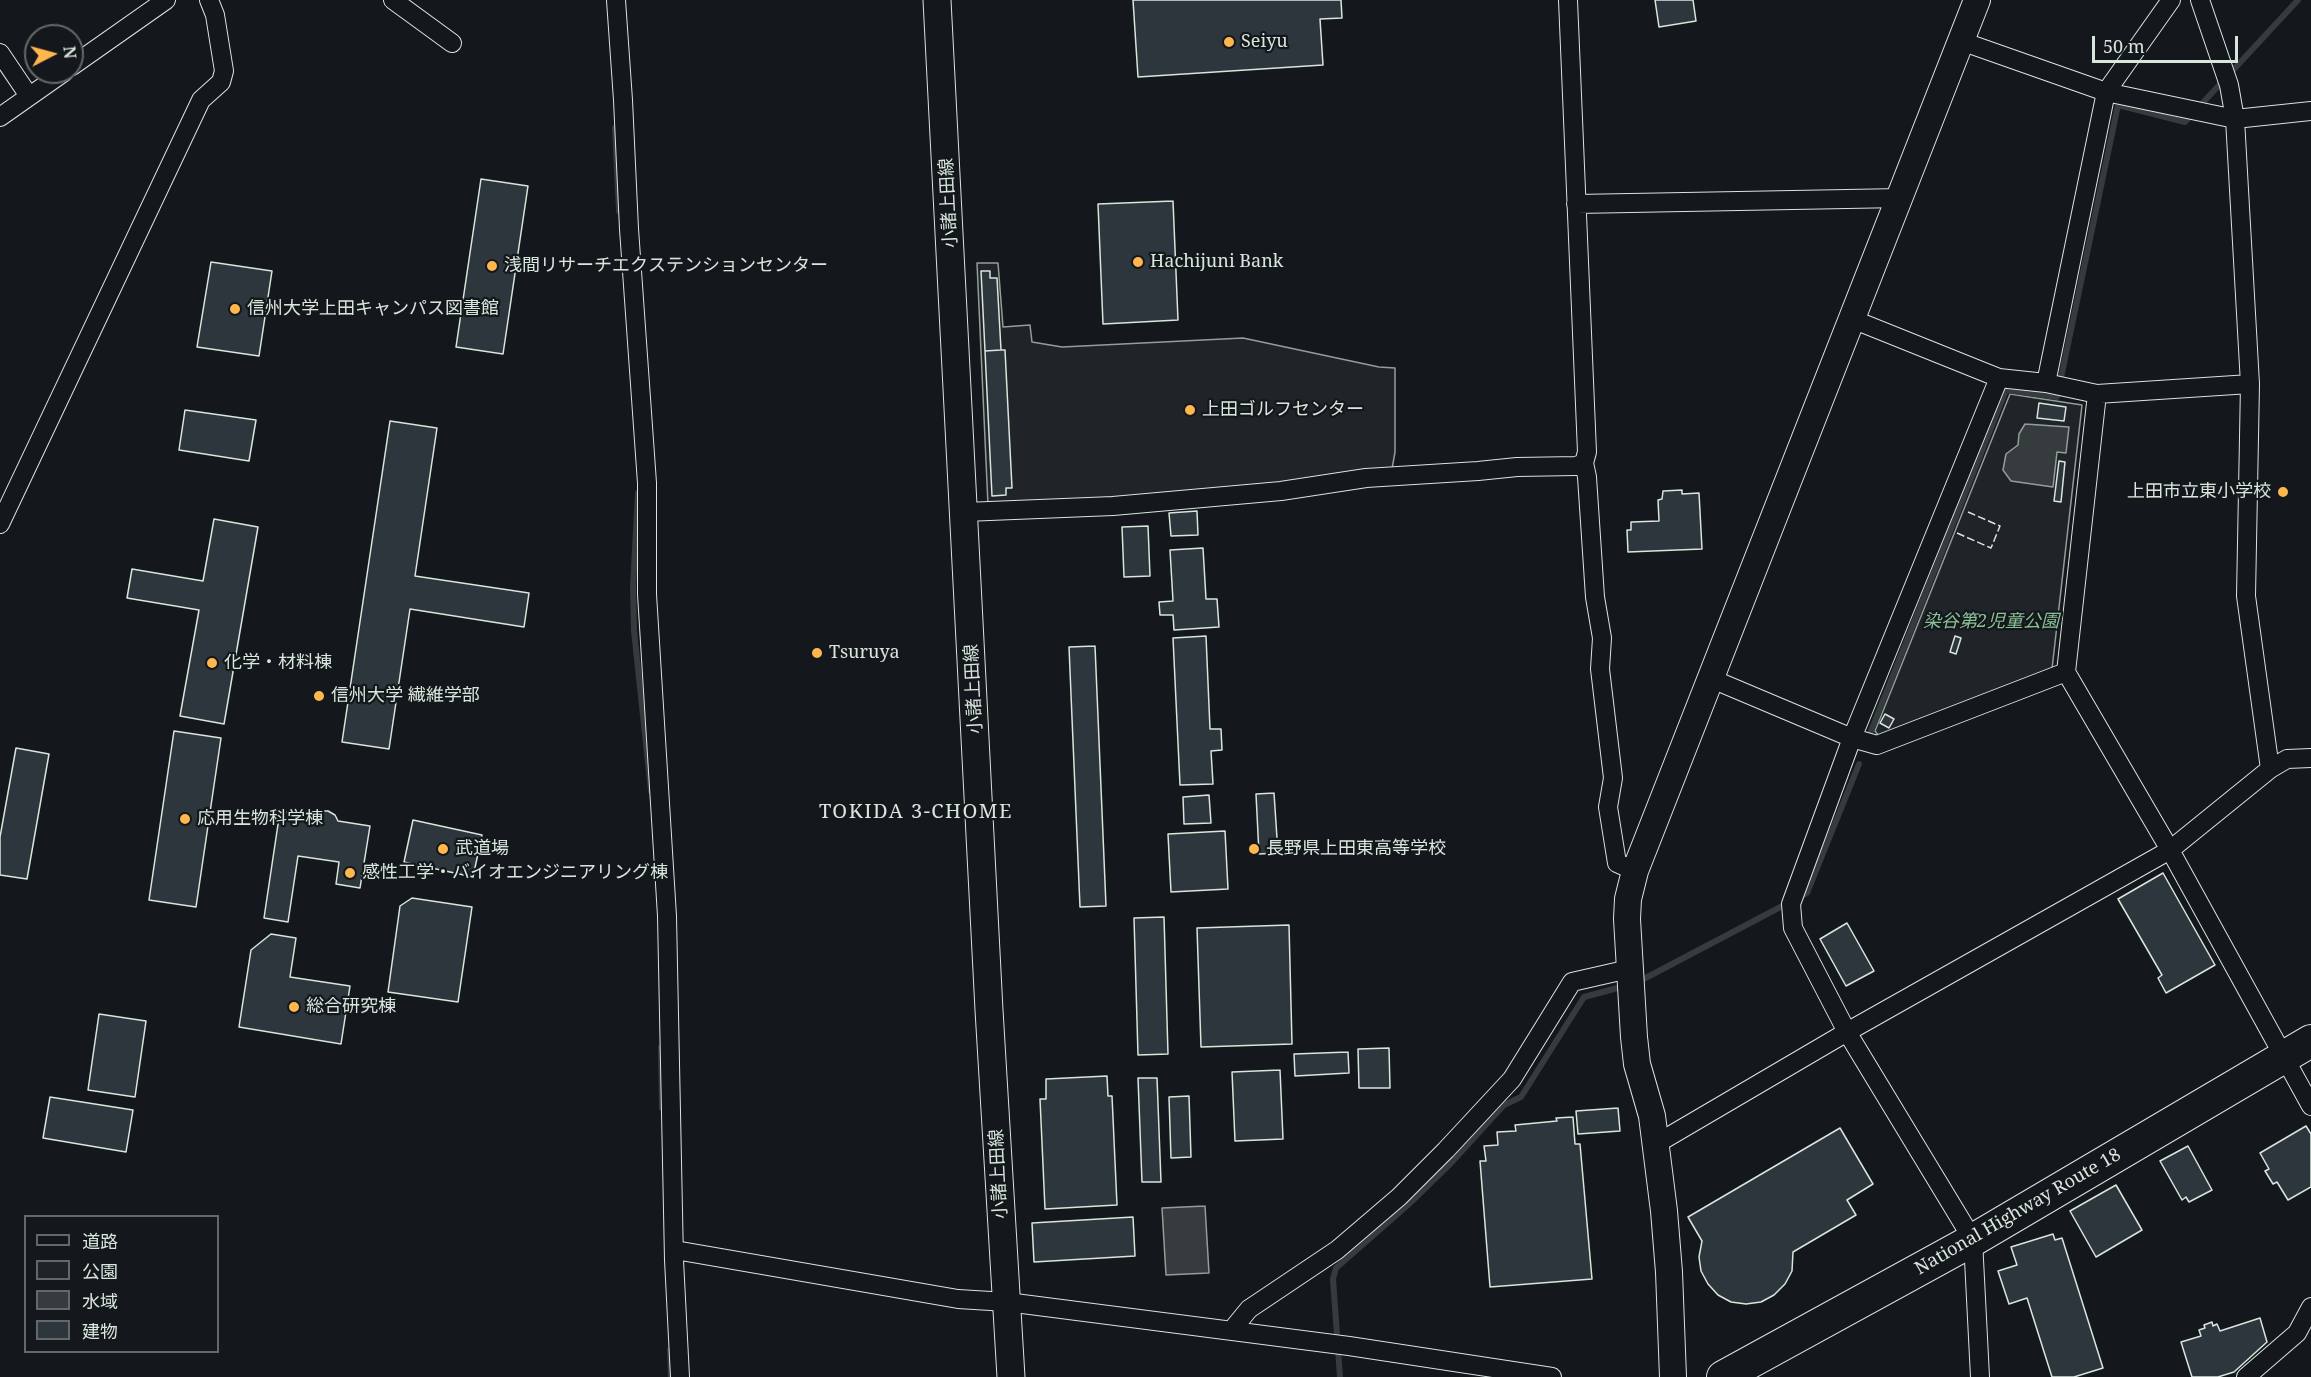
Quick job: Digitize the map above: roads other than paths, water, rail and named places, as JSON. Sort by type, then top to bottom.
[{"type":"highway","name":"National Highway Route 18","points":[[1723,1377],[1973,1240],[2311,1041]]},
{"type":"main road","name":"小諸上田線","points":[[937,0],[990,1022],[1011,1377]]},
{"type":"street","points":[[84,58],[166,0]]},
{"type":"street","points":[[0,524],[201,100],[221,82],[224,71],[215,15],[209,0]]},
{"type":"street","points":[[393,0],[452,43]]},
{"type":"street","points":[[616,0],[617,26],[620,29],[629,230],[648,483],[647,594],[667,916],[680,1377]]},
{"type":"street","points":[[1568,0],[1587,452],[1584,463],[1587,477],[1595,597],[1602,638],[1600,669],[1613,778],[1608,807],[1617,863],[1635,871]]},
{"type":"street","points":[[1672,1377],[1669,1272],[1656,1144],[1649,1105],[1637,1064],[1630,979],[1628,899],[1635,871],[1977,0]]},
{"type":"street","points":[[2046,382],[2106,92],[2171,0]]},
{"type":"street","points":[[2200,0],[2226,76],[2235,119],[2250,384],[2246,596],[2270,769]]},
{"type":"street","points":[[1961,41],[2106,92],[2235,119],[2311,111]]},
{"type":"street","points":[[0,53],[29,96]]},
{"type":"street","points":[[0,117],[46,84]]},
{"type":"street","points":[[1576,204],[1901,198]]},
{"type":"street","points":[[1852,319],[2000,378],[2046,382],[2097,394],[2250,384]]},
{"type":"street","points":[[1980,1377],[1973,1240],[1847,1032],[1793,928],[1791,904],[1852,738],[2000,378]]},
{"type":"street","points":[[2097,394],[2066,672],[2169,850],[2311,1106]]},
{"type":"street","points":[[965,512],[1113,506],[1281,491],[1366,478],[1517,467],[1576,466],[1584,463]]},
{"type":"street","points":[[1712,679],[1852,738],[1877,745],[2066,672]]},
{"type":"street","points":[[1656,1144],[1847,1032],[2169,850],[2270,769],[2287,759],[2311,758]]},
{"type":"street","points":[[1231,1331],[1249,1309],[1337,1250],[1399,1197],[1454,1142],[1512,1079],[1572,982],[1630,979]]},
{"type":"street","points":[[675,1250],[958,1299],[1007,1302],[1347,1346],[1552,1377]]},
{"type":"street","points":[[2246,1377],[2296,1333],[2311,1307]]},
{"type":"water","points":[[2025,424],[2069,427],[2066,453],[2057,452],[2053,487],[2011,481],[2003,470],[2006,454],[2018,445],[2019,434]]},
{"type":"water","points":[[1205,1206],[1209,1273],[1166,1275],[1162,1208]]},
{"type":"waterway","points":[[1871,731],[2006,390],[2057,397],[2118,105],[2185,122],[2298,0]]},
{"type":"waterway","points":[[615,128],[619,211]]},
{"type":"waterway","points":[[638,493],[633,587],[634,631],[651,791]]},
{"type":"waterway","points":[[1800,897],[1807,893],[1859,764]]},
{"type":"waterway","points":[[1638,982],[1788,903]]},
{"type":"waterway","points":[[1340,1377],[1333,1279],[1336,1268],[1409,1204],[1451,1163],[1504,1105],[1521,1097],[1584,997],[1625,986]]},
{"type":"waterway","points":[[661,1047],[662,1108]]},
{"type":"waterway","points":[[670,1350],[671,1377]]},
{"type":"place","name":"Seiyu","points":[[1229,42]]},
{"type":"place","name":"Hachijuni Bank","points":[[1138,262]]},
{"type":"place","name":"浅間リサーチエクステンションセンター","points":[[492,266]]},
{"type":"place","name":"信州大学上田キャンパス図書館","points":[[235,309]]},
{"type":"place","name":"上田ゴルフセンター","points":[[1190,410]]},
{"type":"place","name":"上田市立東小学校","points":[[2283,492]]},
{"type":"place","name":"Tsuruya","points":[[817,653]]},
{"type":"place","name":"化学・材料棟","points":[[212,663]]},
{"type":"place","name":"信州大学 繊維学部","points":[[319,696]]},
{"type":"place","name":"応用生物科学棟","points":[[185,819]]},
{"type":"place","name":"武道場","points":[[443,849]]},
{"type":"place","name":"長野県上田東高等学校","points":[[1254,849]]},
{"type":"place","name":"感性工学・バイオエンジニアリング棟","points":[[350,873]]},
{"type":"place","name":"総合研究棟","points":[[294,1007]]},
{"type":"district","name":"TOKIDA 3-CHOME","points":[[916,812]]},
{"type":"park label","name":"染谷第2児童公園","points":[[1991,622]]}]
